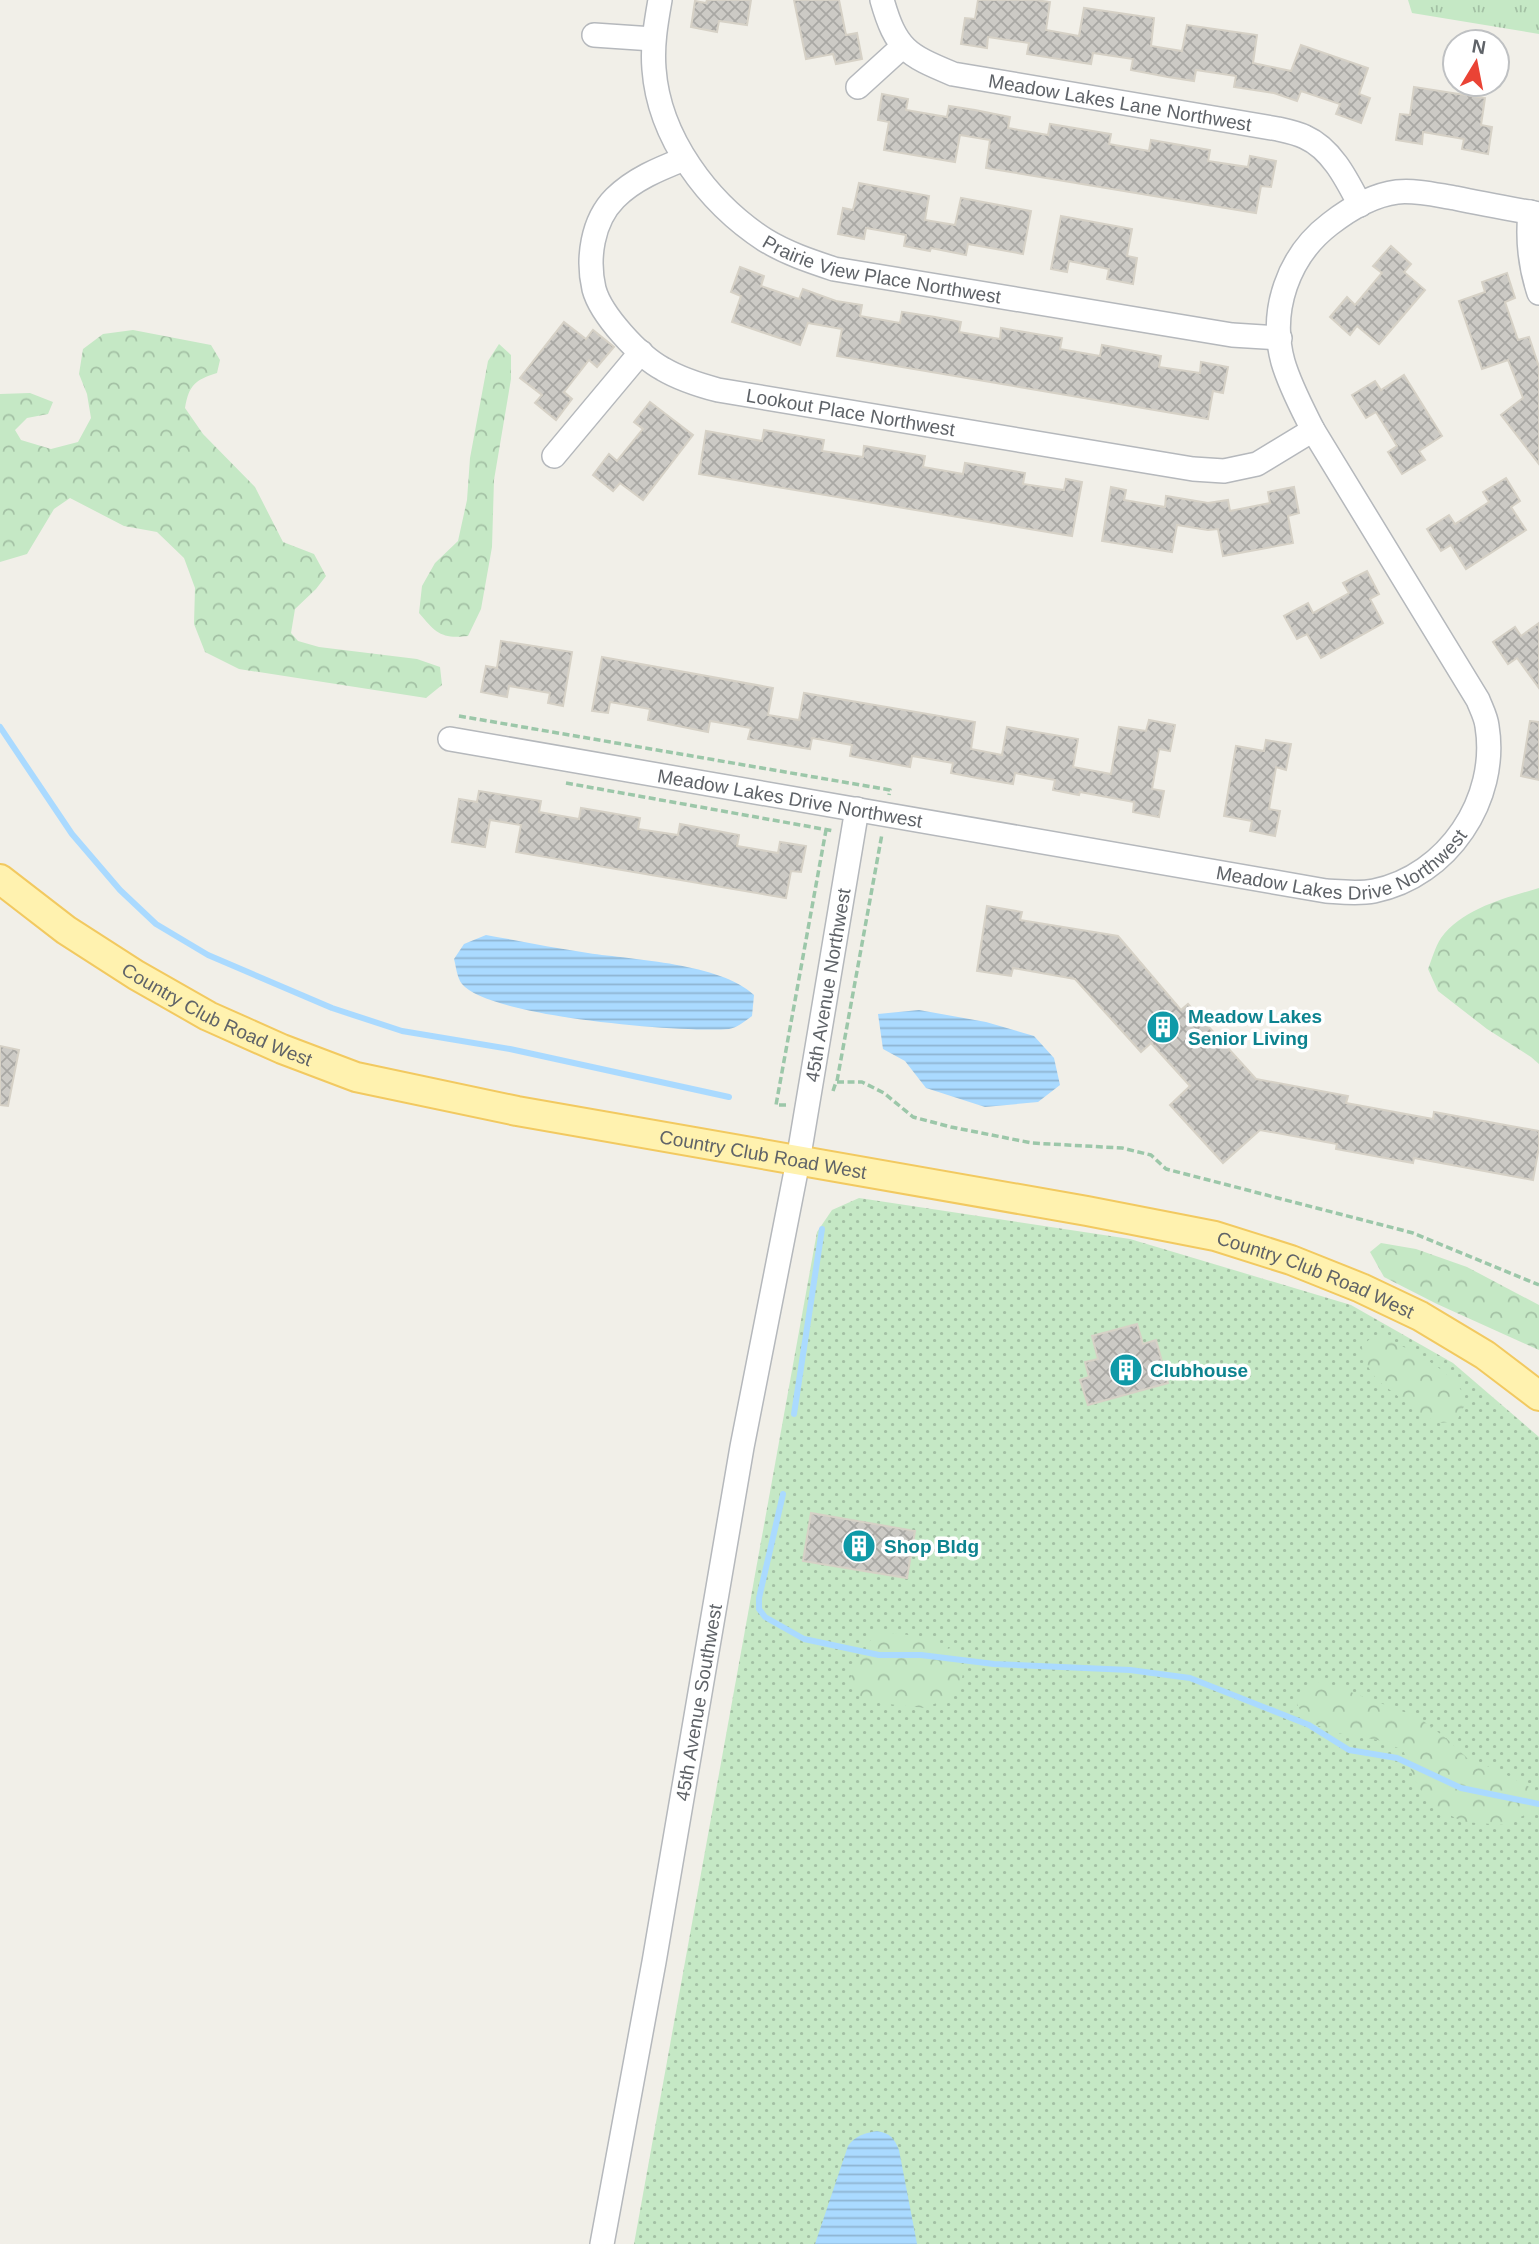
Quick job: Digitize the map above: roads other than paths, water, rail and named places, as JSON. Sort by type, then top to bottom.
[{"type":"main road","name":"Country Club Road West","points":[[0,879],[66,930],[136,975],[208,1016],[282,1049],[356,1077],[517,1111],[1215,1236],[1290,1260],[1361,1288],[1420,1316],[1485,1355],[1539,1396]]},
{"type":"street","name":"Prairie View Place Northwest","points":[[660,0],[653,39],[654,71],[658,94],[684,159],[733,217],[766,240],[800,257],[834,269],[1232,335],[1280,338]]},
{"type":"street","points":[[859,87],[902,47],[888,21],[882,0]]},
{"type":"street","points":[[594,35],[653,39]]},
{"type":"street","name":"Meadow Lakes Lane Northwest","points":[[902,47],[926,64],[953,74],[1278,129],[1304,136],[1324,149],[1349,184],[1360,205]]},
{"type":"street","name":"Lookout Place Northwest","points":[[684,159],[650,173],[612,200],[601,216],[592,251],[591,271],[595,291],[605,311],[641,352],[661,368],[683,379],[718,390],[1193,470],[1224,471],[1257,464],[1313,430]]},
{"type":"street","name":"Meadow Lakes Drive Northwest","points":[[450,739],[1326,891],[1374,891],[1408,878],[1437,859],[1470,822],[1487,772],[1487,724],[1478,700],[1313,430],[1282,359],[1281,301],[1294,263],[1324,229],[1360,205],[1379,197],[1397,192],[1418,192],[1534,213]]},
{"type":"street","points":[[1534,213],[1528,237],[1530,260],[1539,293]]},
{"type":"street","points":[[554,456],[641,352]]},
{"type":"street","name":"45th Avenue Northwest","points":[[798,1161],[857,809]]},
{"type":"street","name":"45th Avenue Southwest","points":[[602,2244],[654,1962],[740,1460],[798,1161]]},
{"type":"water","points":[[486,935],[699,969],[739,984],[754,995],[752,1016],[729,1029],[706,1030],[588,1020],[508,1006],[479,996],[462,984],[458,975],[454,959],[464,944]]},
{"type":"water","points":[[919,1010],[986,1022],[1034,1036],[1054,1058],[1060,1085],[1038,1102],[985,1107],[926,1088],[905,1061],[883,1049],[878,1014]]},
{"type":"water","points":[[877,2131],[891,2137],[899,2150],[917,2244],[815,2244],[848,2146],[861,2135]]},
{"type":"waterway","points":[[0,727],[72,834],[120,890],[156,924],[208,955],[332,1008],[402,1031],[510,1049],[729,1097]]},
{"type":"waterway","points":[[794,1414],[822,1229]]},
{"type":"waterway","points":[[783,1494],[759,1598],[759,1609],[765,1617],[804,1639],[879,1655],[921,1655],[994,1664],[1130,1670],[1190,1678],[1309,1725],[1349,1750],[1397,1758],[1461,1788],[1539,1804]]},
{"type":"place","name":"Meadow Lakes Senior Living","points":[[1163,1027]]},
{"type":"place","name":"Clubhouse","points":[[1126,1370]]},
{"type":"place","name":"Shop Bldg","points":[[859,1546]]}]
